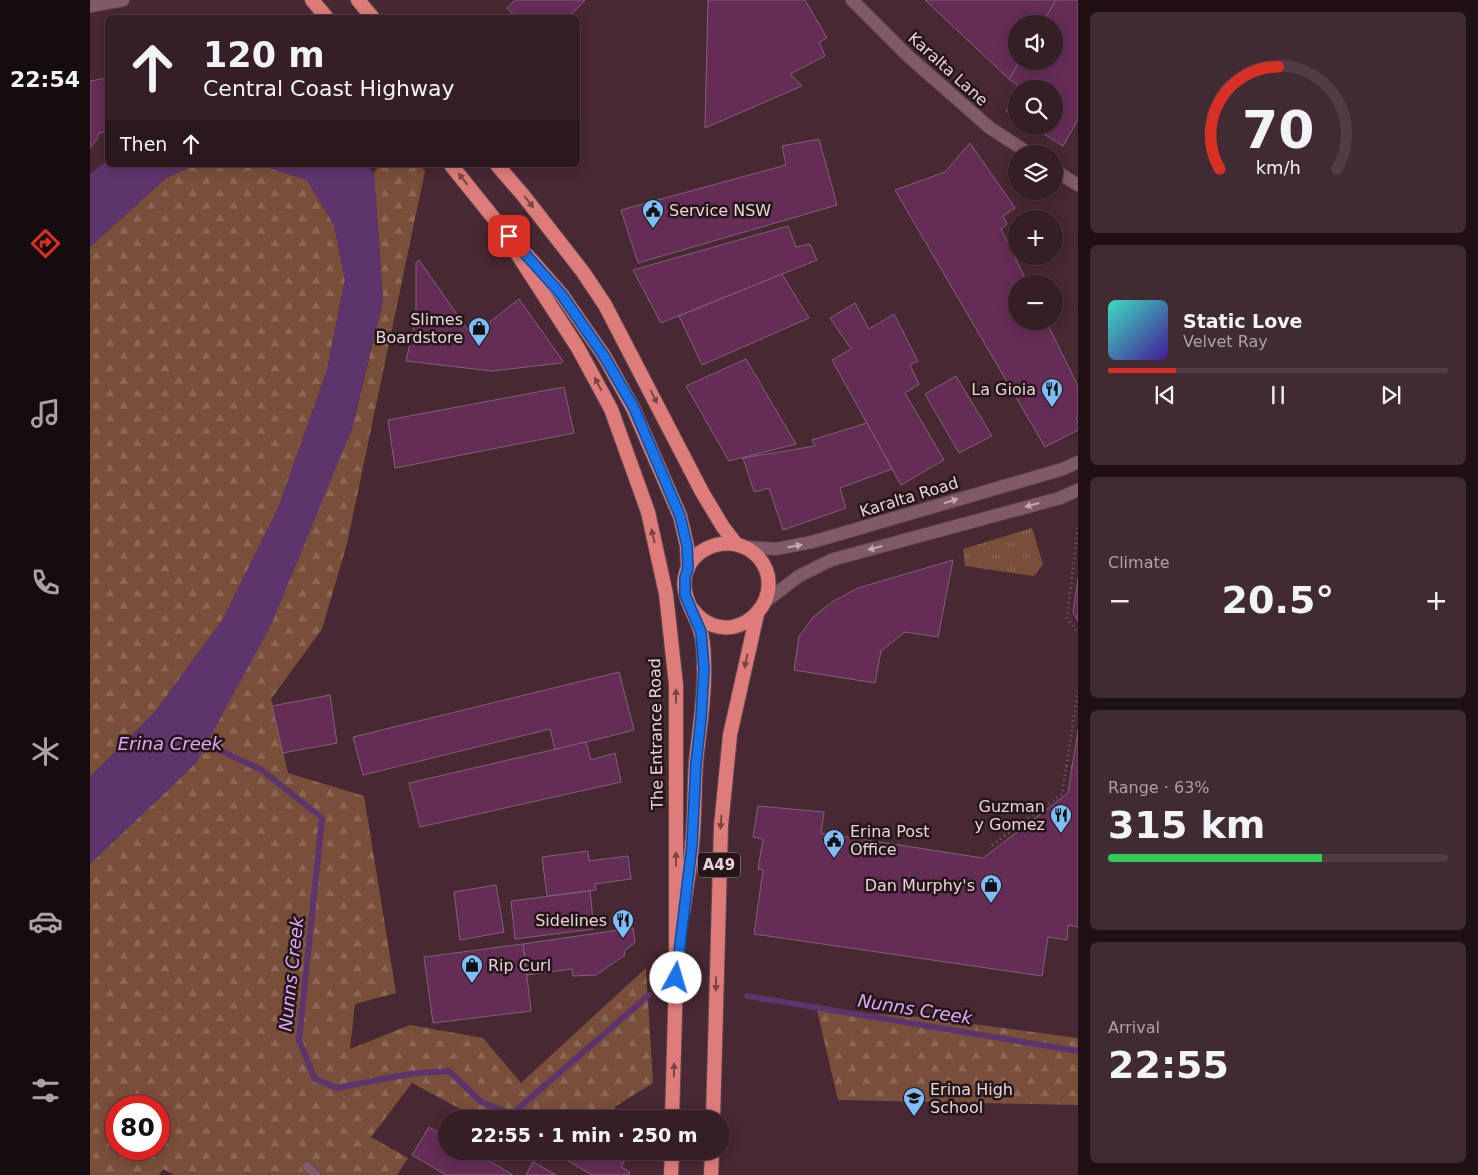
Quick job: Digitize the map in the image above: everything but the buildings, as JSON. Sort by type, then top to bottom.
[{"type":"highway","points":[[312,0],[324,15]]},
{"type":"highway","points":[[358,0],[370,15]]},
{"type":"highway","name":"The Entrance Road","points":[[453,167],[496,221],[578,348],[611,409],[648,512],[666,594],[676,685],[676,978],[672,1110]]},
{"type":"highway","name":"A49","points":[[499,167],[583,272],[605,305],[702,492],[723,527],[741,546],[759,558],[767,573],[769,588],[765,602],[757,614],[746,622],[732,627],[716,626],[702,620],[692,610]]},
{"type":"highway","name":"A49","points":[[496,221],[562,295],[604,356],[634,408],[680,516],[687,546],[688,568],[685,578],[685,595],[701,632],[704,669],[696,763],[692,845],[676,978]]},
{"type":"highway","points":[[688,568],[696,555],[707,547],[721,543],[741,546]]},
{"type":"highway","name":"A49","points":[[713,1110],[720,826],[730,734],[757,614]]},
{"type":"highway","points":[[671,1175],[672,1160]]},
{"type":"highway","points":[[711,1175],[712,1160]]},
{"type":"street","points":[[90,6],[123,0]]},
{"type":"street","name":"Karalta Lane","points":[[852,0],[908,56],[990,128],[1016,145]]},
{"type":"street","points":[[1063,176],[1078,185]]},
{"type":"street","name":"Karalta Road","points":[[741,546],[776,549],[812,542],[1063,469],[1078,462]]},
{"type":"street","points":[[765,602],[799,576],[831,560],[1060,498],[1078,490]]},
{"type":"lane","points":[[307,1166],[316,1175]]},
{"type":"path","points":[[1078,528],[1066,618],[1078,633]]},
{"type":"path","points":[[992,845],[1062,794],[1078,690]]},
{"type":"path","points":[[1066,766],[1072,767]]},
{"type":"green space","points":[[191,167],[266,167],[307,180],[334,225],[345,280],[327,370],[279,506],[223,619],[155,712],[90,777],[90,247],[166,178]]},
{"type":"green space","points":[[378,167],[421,167],[425,171],[347,544],[322,629],[271,699],[288,773],[364,796],[396,993],[355,1004],[350,1049],[410,1025],[483,1038],[521,1083],[646,968],[653,1083],[610,1110],[462,1110],[412,1083],[371,1137],[408,1158],[397,1175],[174,1175],[163,1169],[159,1175],[90,1175],[90,864],[196,763],[352,429],[383,300],[374,173]]},
{"type":"green space","points":[[1032,528],[1043,564],[1034,576],[965,566],[963,549]]},
{"type":"green space","points":[[817,1010],[920,1017],[1078,1038],[1078,1105],[838,1100]]},
{"type":"water","points":[[105,163],[105,167],[191,167],[166,178],[90,247],[90,174]]},
{"type":"water","name":"Erina Creek","points":[[266,167],[367,167],[374,173],[383,299],[352,429],[271,625],[196,763],[90,864],[90,777],[155,712],[223,619],[279,506],[327,370],[345,280],[334,225],[307,180]]},
{"type":"waterway","name":"Nunns Creek","points":[[200,741],[262,770],[322,818],[299,1040],[315,1079],[337,1088],[409,1074],[449,1071],[481,1102],[512,1114],[649,995]]},
{"type":"waterway","name":"Nunns Creek","points":[[747,996],[1078,1051]]},
{"type":"place","name":"Service NSW","points":[[653,229]]},
{"type":"place","name":"Slimes Boardstore","points":[[479,347]]},
{"type":"place","name":"La Gioia","points":[[1052,408]]},
{"type":"place","name":"Guzman y Gomez","points":[[1061,834]]},
{"type":"place","name":"Erina Post Office","points":[[834,859]]},
{"type":"place","name":"Dan Murphy's","points":[[991,904]]},
{"type":"place","name":"Sidelines","points":[[623,939]]},
{"type":"place","name":"Rip Curl","points":[[472,984]]},
{"type":"place","name":"Erina High School","points":[[914,1117]]},
{"type":"route","points":[[509,236],[562,295],[604,356],[634,408],[680,516],[687,546],[688,568],[685,578],[685,595],[701,632],[704,669],[696,763],[692,845],[676,978]]}]
